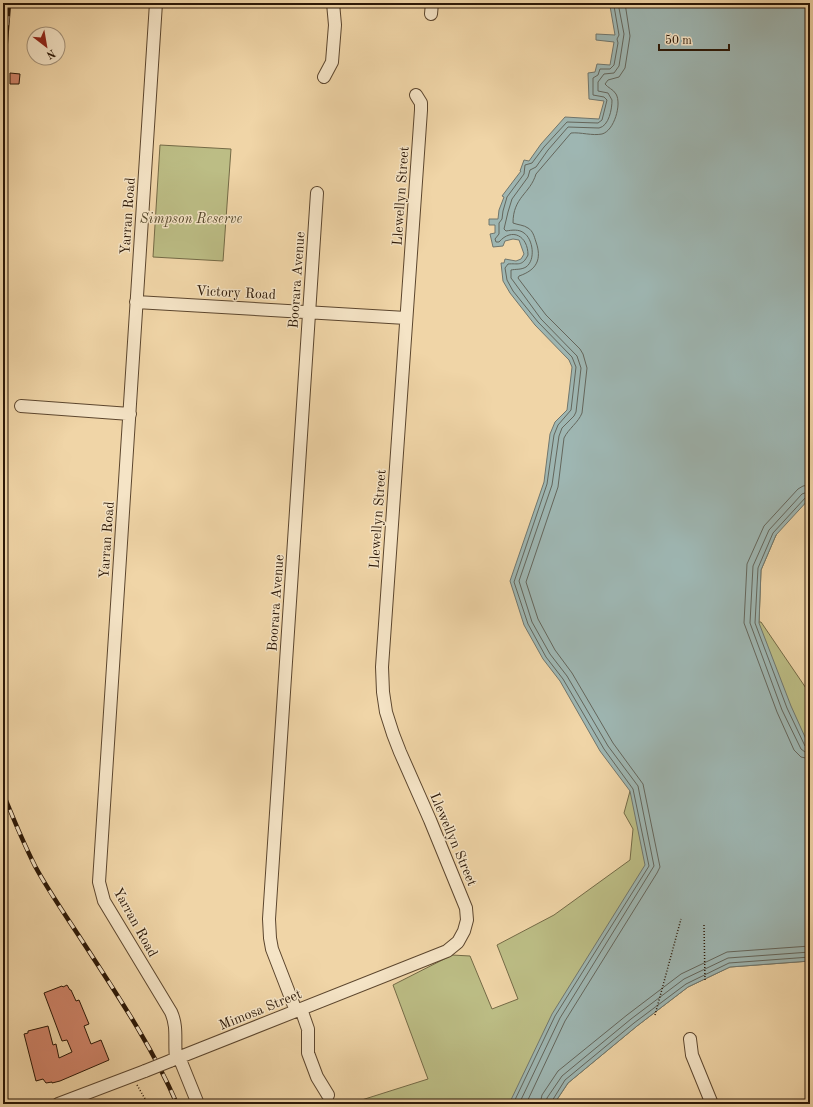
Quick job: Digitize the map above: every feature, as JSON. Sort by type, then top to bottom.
[{"type":"street","name":"Yarran Road","points":[[156,3],[99,882],[104,901],[171,1012],[176,1026],[175,1059]]},
{"type":"street","points":[[324,77],[332,62],[335,25],[333,3]]},
{"type":"street","name":"Llewellyn Street","points":[[416,95],[421,103],[421,110],[382,667],[383,692],[386,712],[400,752],[466,908],[467,920],[464,931]]},
{"type":"street","name":"Boorara Avenue","points":[[317,193],[269,919],[272,950],[298,1010],[308,1028],[308,1053],[317,1077],[328,1095]]},
{"type":"street","name":"Victory Road","points":[[136,302],[406,318]]},
{"type":"street","points":[[21,406],[130,414]]},
{"type":"street","name":"Mimosa Street","points":[[58,1104],[81,1100],[129,1077],[448,951],[458,942],[464,931]]},
{"type":"street","points":[[690,1039],[692,1055],[712,1104]]},
{"type":"street","points":[[175,1059],[198,1104]]},
{"type":"path","points":[[655,1015],[681,919]]},
{"type":"path","points":[[704,925],[705,981]]},
{"type":"path","points":[[129,1077],[139,1087],[148,1104]]},
{"type":"green space","name":"Simpson Reserve","points":[[160,145],[231,149],[223,261],[153,257]]},
{"type":"green space","points":[[776,535],[761,570],[759,622],[761,622],[810,694],[810,961],[730,967],[688,987],[637,1026],[568,1083],[554,1104],[349,1104],[428,1079],[393,985],[452,955],[470,956],[492,1009],[518,999],[497,945],[554,915],[630,860],[633,829],[624,813],[630,791]]},
{"type":"water","points":[[595,3],[810,3],[810,498],[776,535],[761,570],[759,623],[791,706],[810,748],[810,961],[730,967],[688,987],[637,1026],[568,1083],[554,1104],[509,1104],[552,1014],[645,865],[630,791],[600,751],[560,681],[543,659],[524,625],[510,581],[544,482],[550,434],[555,422],[567,410],[572,367],[569,360],[535,325],[510,293],[503,281],[501,263],[504,263],[505,259],[516,261],[521,259],[524,254],[519,240],[513,239],[505,241],[503,246],[493,247],[490,234],[495,233],[495,225],[489,225],[489,219],[498,219],[499,210],[504,197],[502,196],[521,171],[524,160],[529,161],[541,144],[565,117],[599,119],[604,101],[589,99],[588,73],[595,72],[597,64],[610,65],[614,42],[596,40],[596,34],[615,35],[610,6],[596,5]]},
{"type":"building","points":[[10,73],[20,74],[19,84],[10,84]]},
{"type":"building","points":[[67,985],[76,1001],[79,1000],[89,1024],[84,1026],[91,1044],[101,1040],[109,1060],[60,1081],[46,1083],[43,1079],[36,1081],[24,1034],[28,1033],[28,1031],[48,1026],[53,1045],[56,1044],[59,1058],[72,1052],[67,1040],[62,1041],[44,993]]},
{"type":"railway","points":[[3,79],[9,3]]},
{"type":"railway","points":[[3,793],[22,839],[40,875],[144,1039],[177,1104]]}]
